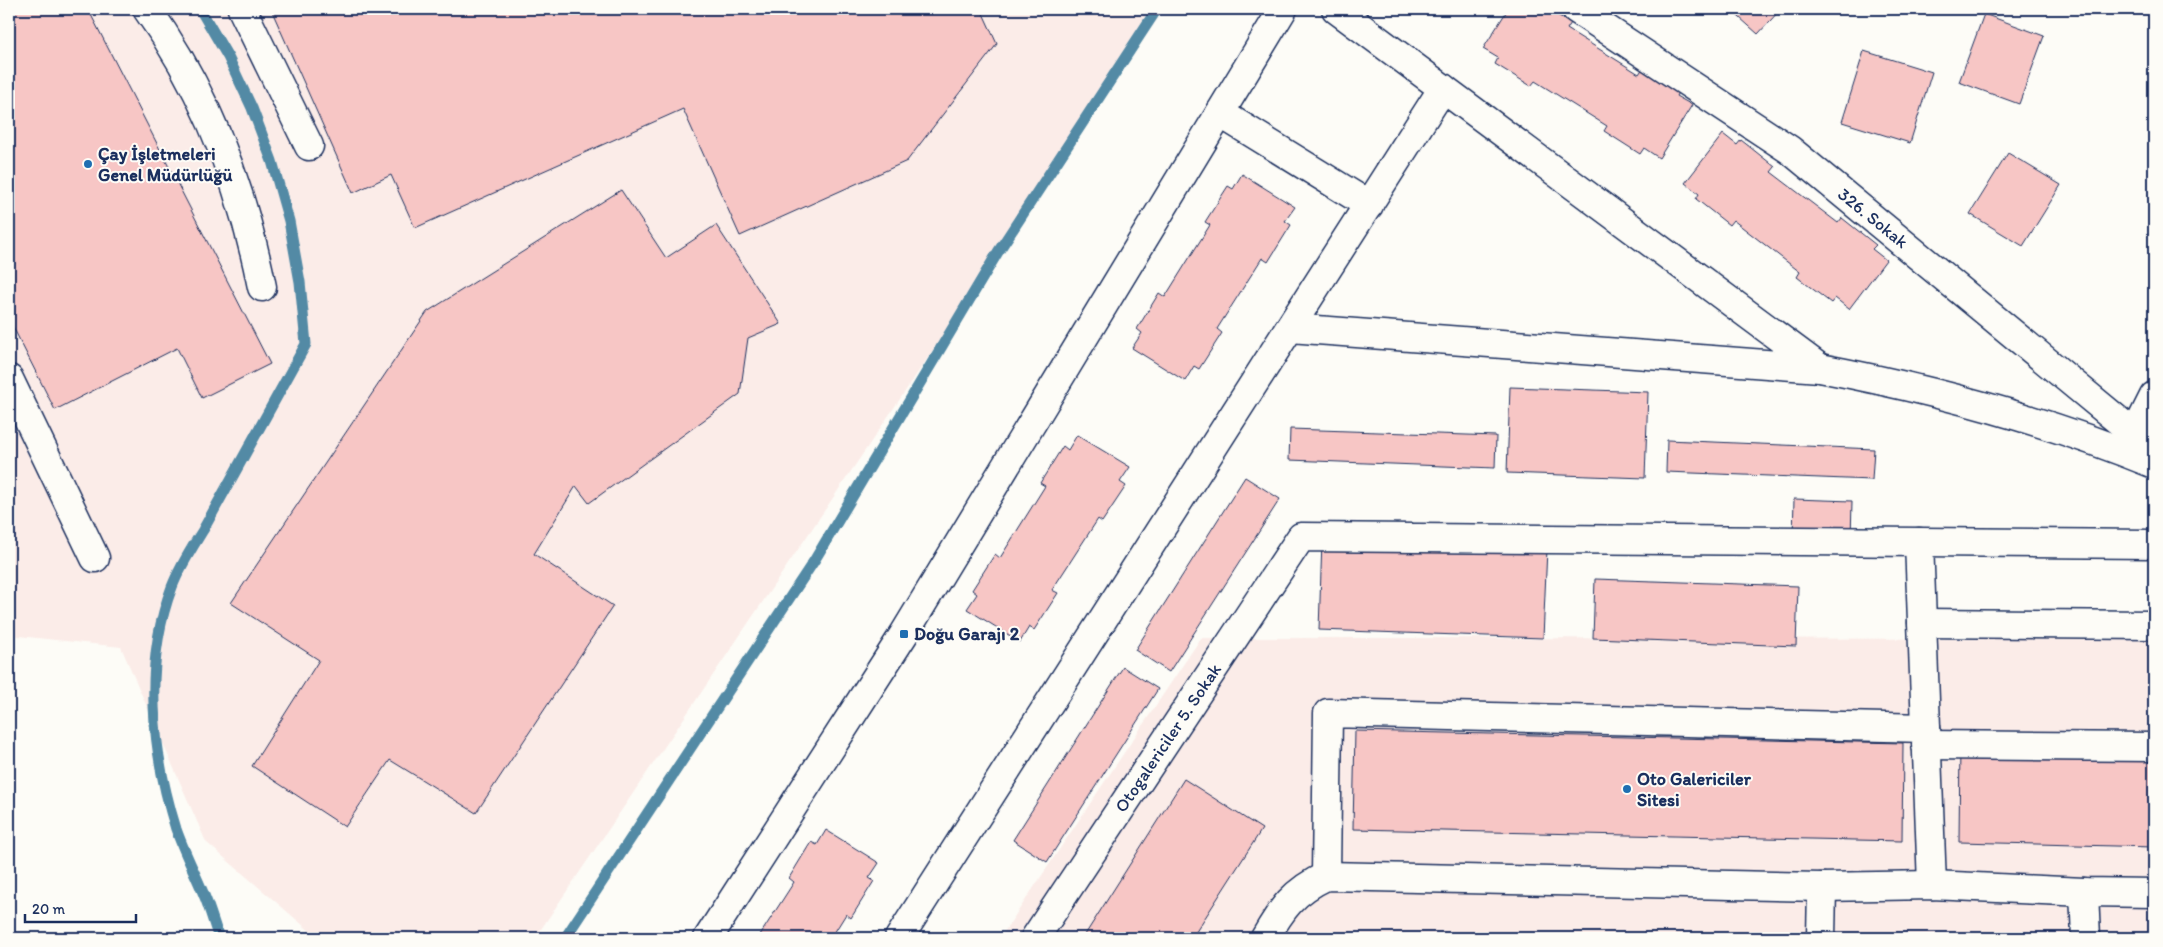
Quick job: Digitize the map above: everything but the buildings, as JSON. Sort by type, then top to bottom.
[{"type":"street","points":[[147,9],[194,84],[220,139],[245,212],[262,287]]},
{"type":"street","points":[[242,9],[309,146]]},
{"type":"street","points":[[708,938],[904,634],[1283,9]]},
{"type":"street","points":[[1336,9],[1820,368]]},
{"type":"street","name":"326. Sokak","points":[[1576,9],[1790,150],[2145,442]]},
{"type":"street","points":[[899,938],[1443,88]]},
{"type":"street","points":[[1220,113],[1369,205]]},
{"type":"street","points":[[1290,328],[1820,368],[1898,383],[1975,402],[2047,424],[2154,464]]},
{"type":"street","points":[[9,379],[96,558]]},
{"type":"street","points":[[2145,442],[2154,396]]},
{"type":"street","name":"Otogalericiler 5. Sokak","points":[[1035,938],[1301,537],[1919,542]]},
{"type":"street","points":[[1932,885],[1919,542],[2154,544]]},
{"type":"street","points":[[1922,623],[2154,625]]},
{"type":"street","points":[[1326,876],[1328,713],[1926,736],[2154,747]]},
{"type":"street","points":[[1265,938],[1291,898],[1307,885],[1326,876],[1822,887],[1932,885],[2084,892],[2154,893]]},
{"type":"street","points":[[1821,938],[1822,887]]},
{"type":"street","points":[[2084,892],[2086,938]]},
{"type":"shaded area","points":[[9,9],[1164,9],[535,938],[318,938],[206,842],[121,647],[9,635]]},
{"type":"shaded area","name":"Oto Galericiler Sitesi","points":[[1201,638],[2154,639],[2154,938],[1000,938]]},
{"type":"waterway","points":[[200,9],[228,57],[252,108],[272,161],[289,221],[300,282],[306,344],[203,530],[186,557],[172,587],[163,616],[157,646],[154,708],[161,769],[176,829],[206,900],[219,938]]},
{"type":"waterway","points":[[565,938],[814,561],[998,252],[1157,9]]},
{"type":"place","name":"Çay İşletmeleri Genel Müdürlüğü","points":[[88,164]]},
{"type":"place","name":"Doğu Garajı 2","points":[[904,634]]},
{"type":"place","name":"Oto Galericiler Sitesi","points":[[1627,789]]}]
